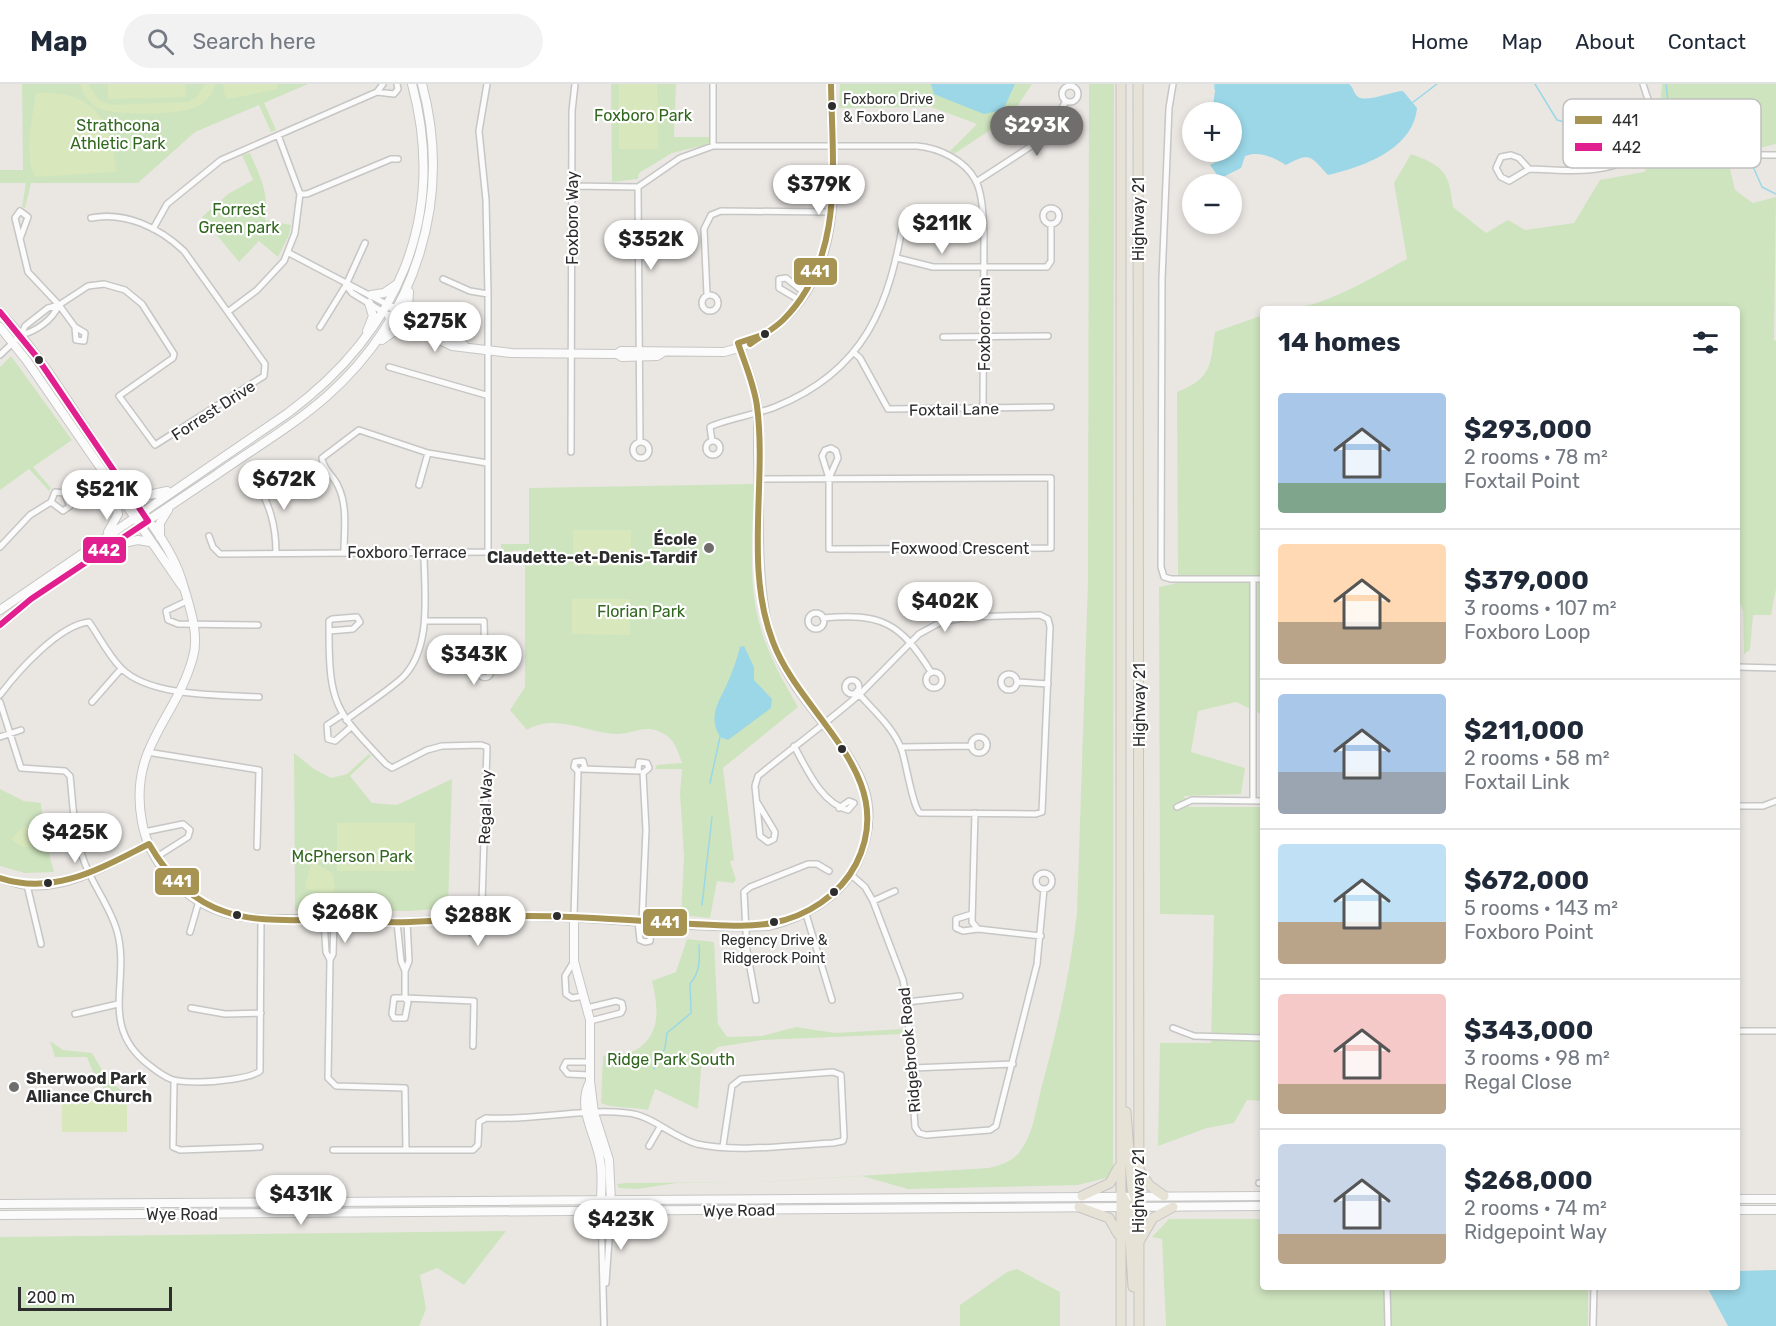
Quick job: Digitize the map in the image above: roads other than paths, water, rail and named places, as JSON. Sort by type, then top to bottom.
[{"type":"main road","points":[[412,84],[422,133],[423,182],[417,228],[406,281],[408,309],[415,325]]},
{"type":"main road","points":[[371,350],[394,314],[425,236],[433,181],[433,140],[422,84]]},
{"type":"main road","points":[[386,309],[452,346],[510,353],[617,354],[621,351],[640,353],[711,351],[739,346],[762,335],[781,322],[803,298],[825,255],[832,212],[831,84]]},
{"type":"main road","name":"Highway 21","points":[[1121,84],[1121,1196],[1124,1207],[1121,1242],[1121,1326]]},
{"type":"main road","name":"Highway 21","points":[[1138,84],[1138,1166],[1136,1196],[1139,1207],[1139,1326]]},
{"type":"main road","points":[[361,347],[372,318],[370,299],[406,281]]},
{"type":"main road","points":[[2,608],[319,390],[361,347],[406,281]]},
{"type":"main road","points":[[0,312],[21,335],[161,540],[178,571],[187,601],[193,623],[194,654],[147,752],[141,774],[139,801],[144,832],[155,858],[170,878],[199,901],[237,916],[261,919],[402,922],[482,917],[574,917],[769,926],[806,914],[834,892],[850,874],[860,857],[864,840],[867,823],[866,796],[861,776],[851,757],[797,688],[778,654],[765,616],[760,586],[758,414],[739,346]]},
{"type":"main road","points":[[0,625],[31,599],[325,398],[389,333],[415,325]]},
{"type":"main road","points":[[0,327],[13,342],[107,477],[133,519],[182,586]]},
{"type":"main road","points":[[117,476],[144,496],[159,494],[189,480]]},
{"type":"main road","points":[[96,544],[112,528],[118,514],[107,477]]},
{"type":"main road","points":[[161,540],[160,523],[174,503]]},
{"type":"main road","points":[[104,549],[125,541],[150,542]]},
{"type":"main road","points":[[0,878],[27,885],[57,884],[89,873],[149,844]]},
{"type":"main road","points":[[574,917],[574,962],[590,1021],[590,1078],[585,1096],[601,1162],[601,1211]]},
{"type":"main road","points":[[1121,1075],[1136,1196],[1260,1196]]},
{"type":"main road","points":[[590,1113],[609,1160],[611,1211]]},
{"type":"main road","points":[[1082,1196],[1110,1183],[1121,1160]]},
{"type":"main road","points":[[1138,1166],[1146,1182],[1164,1196]]},
{"type":"main road","name":"Wye Road","points":[[0,1204],[1136,1196]]},
{"type":"main road","points":[[1740,1199],[1776,1199]]},
{"type":"main road","name":"Wye Road","points":[[0,1215],[1260,1206]]},
{"type":"main road","points":[[1079,1207],[1096,1211],[1110,1219],[1121,1242]]},
{"type":"main road","points":[[1124,1207],[1134,1306],[1139,1326]]},
{"type":"main road","points":[[1139,1242],[1154,1218],[1173,1207]]},
{"type":"main road","points":[[1740,1210],[1776,1210]]},
{"type":"street","points":[[377,92],[382,84]]},
{"type":"street","points":[[153,229],[167,204],[199,175],[221,160],[377,92],[394,94],[398,89],[397,84]]},
{"type":"street","points":[[487,84],[479,131],[486,200],[487,350]]},
{"type":"street","name":"Foxboro Way","points":[[571,452],[574,84]]},
{"type":"street","points":[[713,84],[713,146]]},
{"type":"street","points":[[1173,84],[1168,126],[1162,337],[1161,567],[1164,577],[1171,579],[1260,579]]},
{"type":"street","points":[[1643,84],[1649,99]]},
{"type":"street","points":[[572,186],[638,187],[680,158],[713,146],[932,147],[957,161],[976,182],[1036,143],[1049,129],[1066,101]]},
{"type":"street","points":[[230,311],[266,282],[289,253],[295,233],[300,194],[278,135]]},
{"type":"street","points":[[1529,169],[1519,158],[1511,155],[1502,158],[1496,168],[1501,177],[1509,181],[1529,169],[1578,171],[1606,168]]},
{"type":"street","points":[[1761,155],[1776,155]]},
{"type":"street","points":[[300,194],[307,194],[391,159],[398,159]]},
{"type":"street","name":"Foxboro Run","points":[[976,182],[984,233],[983,408]]},
{"type":"street","points":[[638,187],[640,442]]},
{"type":"street","points":[[707,294],[704,229],[711,215],[721,211],[832,212]]},
{"type":"street","points":[[712,441],[710,427],[715,422],[758,414],[785,403],[815,386],[853,352],[872,326],[885,298],[897,258],[904,216]]},
{"type":"street","name":"Forrest Drive","points":[[21,335],[25,326],[48,308],[59,305],[88,286],[104,284],[125,290],[142,304],[174,354],[173,358],[119,396],[157,446],[264,376],[265,364],[230,311],[184,250],[168,236],[135,220],[91,218]]},
{"type":"street","points":[[897,258],[933,267],[1047,267],[1051,261],[1051,224]]},
{"type":"street","points":[[20,239],[27,272],[59,305],[75,327]]},
{"type":"street","points":[[320,327],[346,285],[365,243]]},
{"type":"street","points":[[289,253],[346,285],[352,293],[370,299],[386,309]]},
{"type":"street","points":[[786,278],[803,298],[779,288],[778,282],[786,278]]},
{"type":"street","points":[[443,279],[470,291],[488,294]]},
{"type":"street","name":"Forrest Drive","points":[[21,335],[32,333],[54,315],[59,305]]},
{"type":"street","points":[[0,355],[21,335]]},
{"type":"street","points":[[942,337],[1048,336]]},
{"type":"street","name":"Foxboro Terrace","points":[[209,536],[213,547],[220,554],[488,552],[487,350]]},
{"type":"street","name":"Foxtail Lane","points":[[853,352],[860,358],[888,409],[1051,407]]},
{"type":"street","points":[[390,367],[486,395]]},
{"type":"street","points":[[344,552],[343,499],[338,486],[323,464],[324,455],[359,430],[428,453],[487,464]]},
{"type":"street","points":[[831,448],[836,451],[837,458],[829,478],[822,456],[825,450],[831,448]]},
{"type":"street","points":[[418,485],[428,453]]},
{"type":"street","name":"Foxwood Crescent","points":[[759,479],[829,478],[1051,478],[1051,548],[829,549],[829,478]]},
{"type":"street","points":[[255,479],[272,512],[276,553]]},
{"type":"street","points":[[0,548],[30,515],[51,502]]},
{"type":"street","points":[[351,727],[335,741],[328,739],[327,725],[344,717],[403,676],[417,655],[425,621],[424,553]]},
{"type":"street","points":[[1253,579],[1253,801]]},
{"type":"street","points":[[187,601],[166,611],[168,620],[178,624],[258,625]]},
{"type":"street","points":[[823,618],[851,615],[877,618],[893,626],[931,672]]},
{"type":"street","points":[[757,802],[775,832],[774,839],[768,842],[760,836],[755,786],[758,776],[825,724],[919,634],[941,622],[969,617],[1040,615],[1049,622],[1044,809],[1036,814],[920,813],[916,811],[901,747],[888,727],[858,693]]},
{"type":"street","points":[[353,617],[360,619],[358,626],[353,629],[329,631],[329,621],[332,619],[353,617]]},
{"type":"street","points":[[425,621],[484,621],[485,666]]},
{"type":"street","points":[[0,695],[43,648],[77,623],[89,622],[121,669],[158,687],[178,691],[260,697]]},
{"type":"street","name":"Regal Way","points":[[329,631],[331,688],[344,717],[392,768],[427,750],[442,746],[481,745],[487,747],[482,917]]},
{"type":"street","points":[[1740,667],[1776,668]]},
{"type":"street","points":[[92,702],[121,669]]},
{"type":"street","points":[[1018,682],[1048,684]]},
{"type":"street","points":[[0,702],[21,768],[65,771],[70,776],[74,830],[89,873],[118,938],[120,1023],[130,1047],[138,1057],[174,1083],[205,1082],[258,1073],[261,1013],[261,919]]},
{"type":"street","points":[[0,737],[21,730]]},
{"type":"street","points":[[794,746],[828,801],[839,807]]},
{"type":"street","points":[[901,747],[972,746]]},
{"type":"street","points":[[147,752],[259,770],[257,847]]},
{"type":"street","points":[[574,917],[578,771],[574,765],[577,760],[584,761],[585,768]]},
{"type":"street","points":[[578,771],[585,768],[641,772],[646,830],[638,934],[640,940],[645,942],[650,940],[652,922]]},
{"type":"street","points":[[1177,807],[1192,800],[1260,801]]},
{"type":"street","points":[[1740,806],[1763,806],[1776,801]]},
{"type":"street","points":[[975,813],[972,922],[978,928]]},
{"type":"street","points":[[144,832],[183,824],[190,830],[188,837],[155,858]]},
{"type":"street","points":[[756,1000],[744,892],[750,887],[808,864],[817,864],[829,872]]},
{"type":"street","name":"Ridgebrook Road","points":[[850,874],[865,887],[873,901],[903,980],[908,1002],[915,1127],[919,1133],[926,1135],[994,1128],[1028,1008],[1041,936],[1044,890]]},
{"type":"street","points":[[27,885],[41,944]]},
{"type":"street","points":[[873,901],[895,891]]},
{"type":"street","points":[[190,932],[199,901]]},
{"type":"street","points":[[806,914],[832,1000]]},
{"type":"street","points":[[972,914],[956,919],[956,928],[963,931],[978,928],[1041,936]]},
{"type":"street","points":[[469,918],[471,933],[478,935],[482,932],[482,917]]},
{"type":"street","points":[[324,921],[326,952],[330,960]]},
{"type":"street","points":[[334,921],[333,954],[330,960],[328,1078],[336,1086],[405,1088],[406,1150]]},
{"type":"street","points":[[402,922],[401,961],[405,971],[405,998],[474,1001],[473,1046]]},
{"type":"street","points":[[574,962],[565,976],[566,994],[572,998],[584,996]]},
{"type":"street","points":[[908,1002],[960,996]]},
{"type":"street","points":[[587,1008],[616,1001],[622,1003],[621,1013],[590,1021]]},
{"type":"street","points":[[75,1014],[118,1004]]},
{"type":"street","points":[[191,1008],[225,1014],[261,1013]]},
{"type":"street","points":[[1173,1028],[1194,1036],[1260,1038]]},
{"type":"street","points":[[1740,1031],[1776,1031]]},
{"type":"street","points":[[590,1062],[566,1062],[563,1068],[568,1074],[590,1078]]},
{"type":"street","points":[[912,1068],[1013,1064]]},
{"type":"street","points":[[333,1150],[473,1150],[478,1145],[479,1122],[486,1118],[590,1113],[632,1113],[645,1117],[660,1127],[696,1143],[723,1146],[833,1143],[843,1141],[841,1075],[833,1072],[741,1079],[736,1082],[732,1086],[723,1146]]},
{"type":"street","points":[[174,1083],[173,1147],[180,1150],[260,1147]]},
{"type":"street","points":[[650,1146],[660,1127]]},
{"type":"street","points":[[601,1211],[605,1287],[604,1326]]},
{"type":"street","points":[[605,1287],[609,1267],[611,1211]]},
{"type":"street","points":[[1388,1290],[1388,1326]]},
{"type":"street","points":[[1593,1290],[1593,1326]]},
{"type":"water","points":[[931,84],[1015,84],[1003,110],[984,114],[934,94]]},
{"type":"water","points":[[1216,84],[1349,84],[1356,94],[1366,99],[1403,91],[1417,108],[1413,123],[1396,146],[1356,167],[1328,175],[1310,158],[1301,158],[1286,165],[1272,157],[1251,154],[1245,156],[1241,168],[1229,174],[1217,174],[1210,165],[1216,162],[1242,162],[1242,102],[1213,102]]},
{"type":"water","points":[[744,646],[754,667],[754,680],[772,699],[771,708],[728,740],[720,737],[716,730],[716,710],[733,671],[740,647]]},
{"type":"water","points":[[1776,1270],[1776,1326],[1728,1326],[1709,1290],[1740,1290],[1740,1271]]},
{"type":"waterway","points":[[1215,84],[1215,89]]},
{"type":"waterway","points":[[1412,103],[1437,84]]},
{"type":"waterway","points":[[1535,84],[1557,120],[1563,121]]},
{"type":"waterway","points":[[1666,84],[1668,99]]},
{"type":"waterway","points":[[1754,168],[1762,187],[1776,194]]},
{"type":"waterway","points":[[710,783],[720,737]]},
{"type":"waterway","points":[[702,905],[712,817]]},
{"type":"waterway","points":[[654,1069],[665,1048],[667,1033],[691,1013],[690,984],[699,966],[699,945]]},
{"type":"place","name":"Foxboro Drive & Foxboro Lane","points":[[832,106]]},
{"type":"place","name":"École Claudette-et-Denis-Tardif","points":[[709,548]]},
{"type":"place","name":"Regency Drive & Ridgerock Point","points":[[774,922]]},
{"type":"place","name":"Sherwood Park Alliance Church","points":[[14,1087]]},
{"type":"park label","name":"Foxboro Park","points":[[643,115]]},
{"type":"park label","name":"Strathcona Athletic Park","points":[[118,134]]},
{"type":"park label","name":"Forrest Green park","points":[[239,218]]},
{"type":"park label","name":"Florian Park","points":[[641,611]]},
{"type":"park label","name":"McPherson Park","points":[[352,856]]},
{"type":"park label","name":"Ridge Park South","points":[[671,1059]]}]
